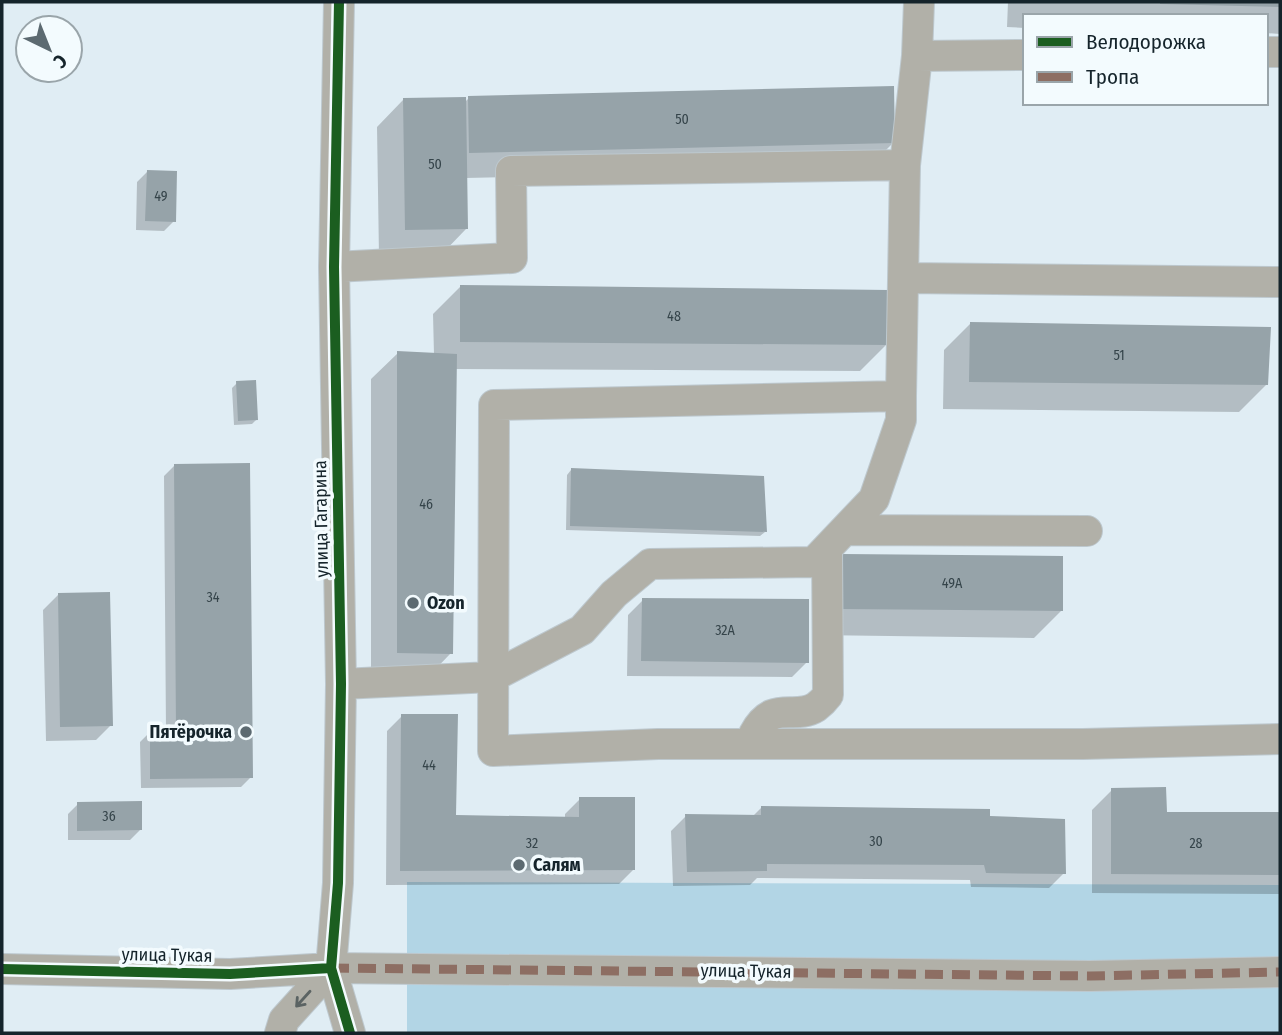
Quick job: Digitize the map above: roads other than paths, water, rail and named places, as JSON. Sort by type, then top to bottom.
[{"type":"street","name":"улица Гагарина","points":[[339,2],[334,267],[341,684],[338,883],[331,968],[350,1033]]},
{"type":"street","points":[[341,684],[492,677],[582,630],[614,594],[650,564],[814,562],[874,499],[901,420],[905,165],[917,56],[919,2]]},
{"type":"street","points":[[917,56],[1023,55]]},
{"type":"street","points":[[334,267],[512,258],[511,171],[905,165]]},
{"type":"street","points":[[905,278],[1280,282]]},
{"type":"street","points":[[901,396],[494,405],[492,751],[658,744],[757,744],[793,748],[1280,739]]},
{"type":"street","points":[[836,539],[1087,531]]},
{"type":"street","points":[[757,744],[754,734],[761,720],[779,712],[814,708],[828,695],[836,539]]},
{"type":"street","points":[[280,1033],[284,1020],[331,968]]},
{"type":"street","name":"улица Тукая","points":[[2,969],[230,974],[331,968],[1090,976],[1280,972]]},
{"type":"place","name":"Ozon","points":[[413,603]]},
{"type":"place","name":"Пятёрочка","points":[[246,732]]},
{"type":"place","name":"Салям","points":[[519,865]]}]
